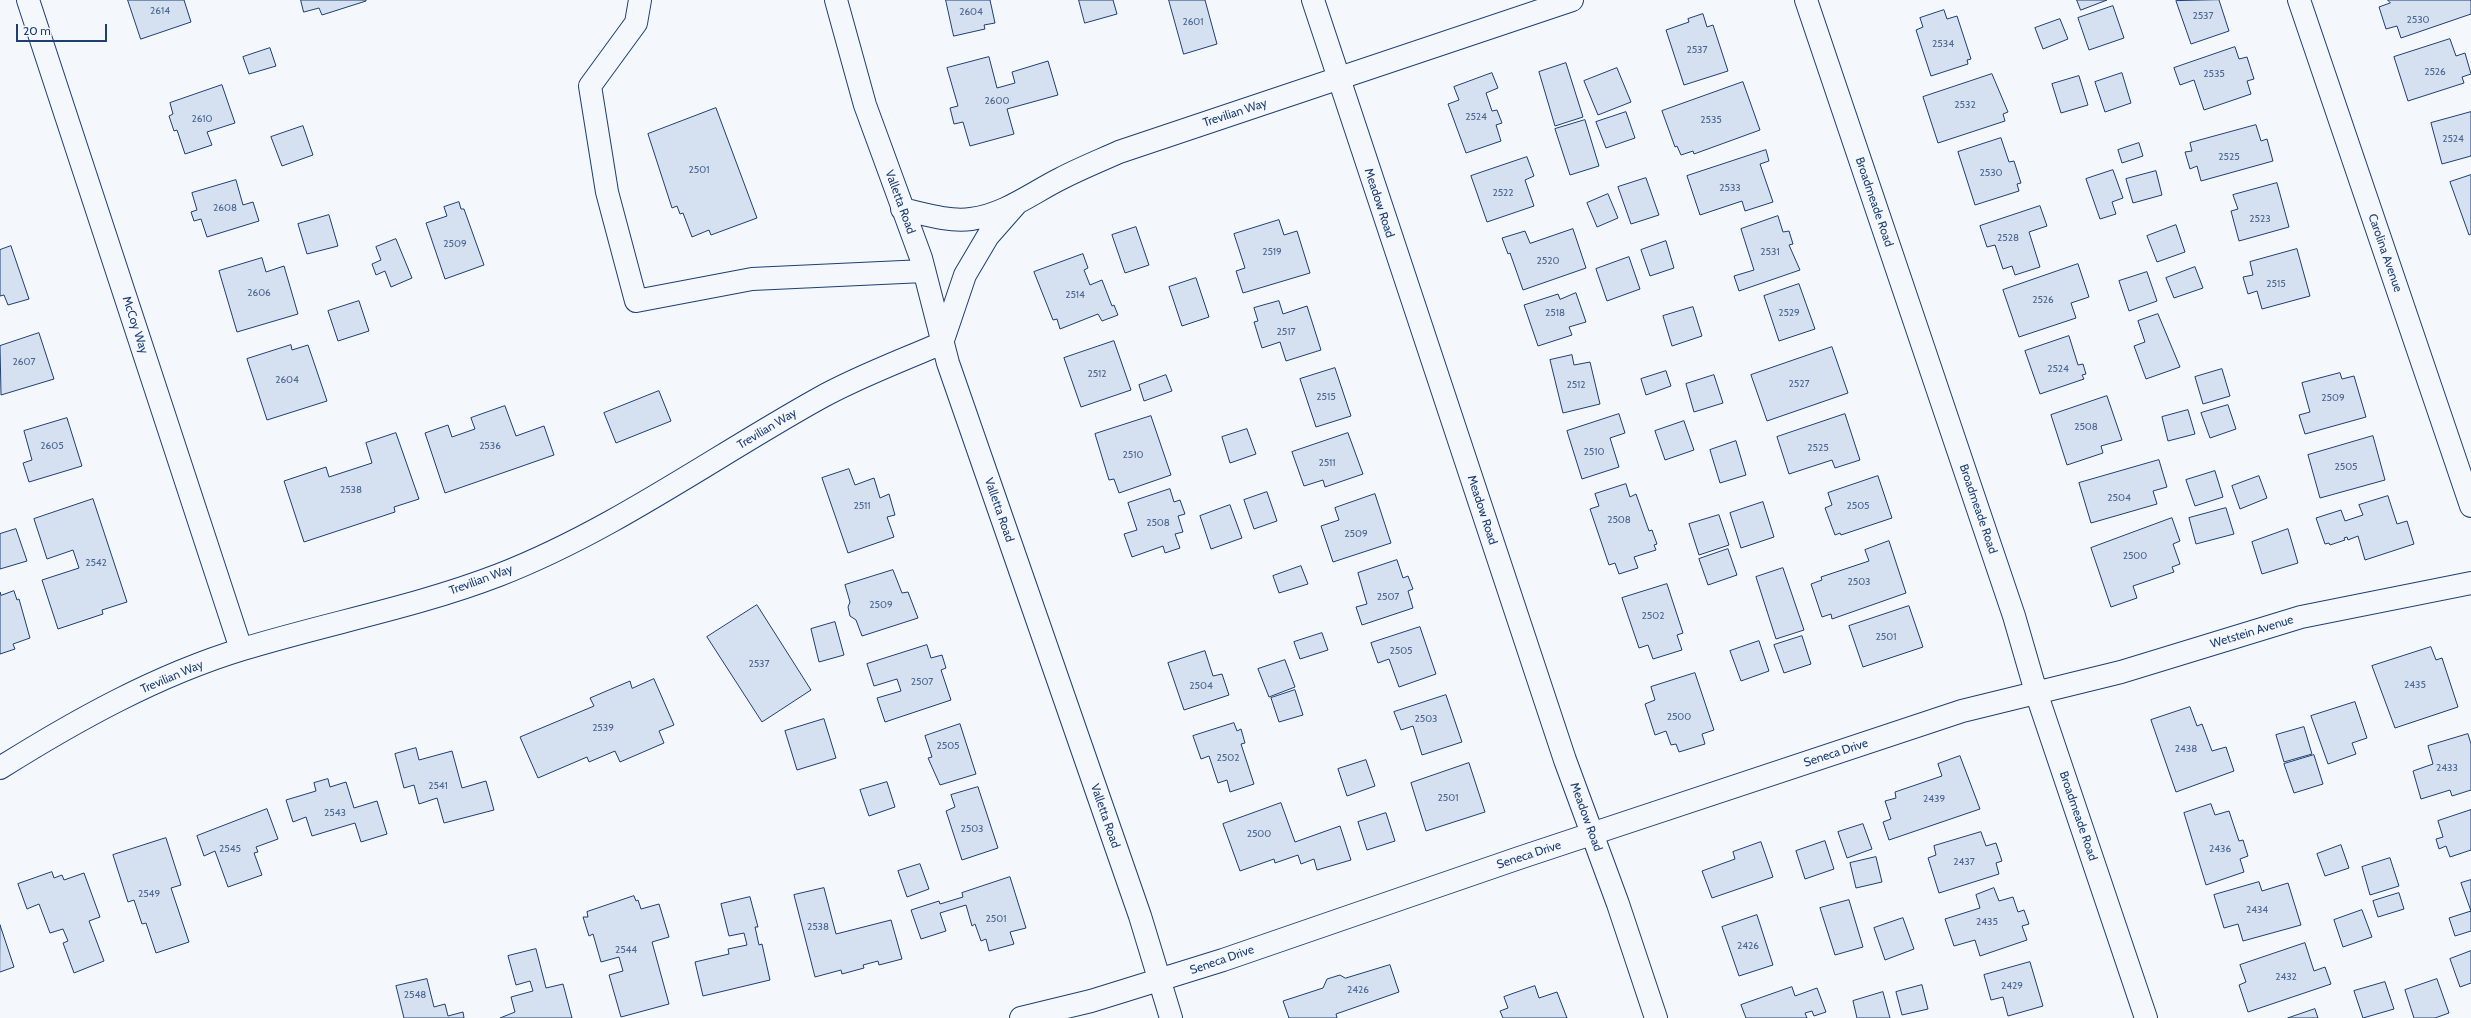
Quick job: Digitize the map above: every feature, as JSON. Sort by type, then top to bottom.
[{"type":"street","name":"McCoy Way","points":[[28,0],[242,649]]},
{"type":"street","points":[[640,0],[636,24],[590,86],[607,192],[636,301],[752,279],[924,271]]},
{"type":"street","name":"Valletta Road","points":[[836,0],[865,105],[924,271],[942,343],[1140,916],[1171,1018]]},
{"type":"street","name":"Meadow Road","points":[[1313,0],[1565,760],[1593,834],[1656,1018]]},
{"type":"street","name":"Trevilian Way","points":[[902,209],[947,218],[972,219],[1017,203],[1060,179],[1118,152],[1572,0]]},
{"type":"street","name":"Broadmeade Road","points":[[1806,0],[2014,616],[2036,692],[2146,1018]]},
{"type":"street","name":"Carolina Avenue","points":[[2299,0],[2471,506]]},
{"type":"street","points":[[942,343],[965,275],[988,236],[1017,203]]},
{"type":"street","name":"Trevilian Way","points":[[0,768],[40,743],[136,692],[192,667],[242,649],[423,600],[499,575],[565,545],[636,506],[821,397],[942,343]]},
{"type":"street","name":"Wetstein Avenue","points":[[2036,692],[2121,672],[2301,617],[2471,583]]},
{"type":"street","name":"Seneca Drive","points":[[1021,1018],[1159,981],[1962,711],[2036,692]]},
{"type":"building","points":[[128,0],[184,0],[191,22],[141,39]]},
{"type":"building","points":[[301,0],[366,1],[322,15],[319,8],[304,12]]},
{"type":"building","points":[[946,0],[990,0],[995,23],[984,25],[985,29],[954,36]]},
{"type":"building","points":[[1079,0],[1113,0],[1117,14],[1085,23]]},
{"type":"building","points":[[1169,0],[1205,0],[1217,44],[1184,54]]},
{"type":"building","points":[[2077,0],[2107,0],[2081,10]]},
{"type":"building","points":[[2219,0],[2229,31],[2191,44],[2176,1]]},
{"type":"building","points":[[2388,0],[2471,0],[2471,14],[2401,38],[2397,26],[2386,29],[2379,7],[2390,3]]},
{"type":"building","points":[[2113,6],[2124,38],[2089,50],[2078,18]]},
{"type":"building","points":[[1944,10],[1947,19],[1957,16],[1971,59],[1967,60],[1968,64],[1931,76],[1916,30],[1923,27],[1920,18]]},
{"type":"building","points":[[1703,14],[1707,27],[1713,25],[1728,71],[1684,85],[1666,30],[1689,22],[1688,19]]},
{"type":"building","points":[[2060,19],[2068,39],[2043,49],[2035,28]]},
{"type":"building","points":[[2450,39],[2456,56],[2465,53],[2471,74],[2462,77],[2464,83],[2408,101],[2394,57]]},
{"type":"building","points":[[2235,47],[2239,59],[2247,57],[2254,79],[2247,81],[2251,94],[2204,110],[2194,80],[2180,85],[2174,68]]},
{"type":"building","points":[[270,48],[276,66],[249,74],[243,57]]},
{"type":"building","points":[[989,57],[997,88],[1015,83],[1012,72],[1048,61],[1058,95],[1007,109],[1014,134],[970,146],[963,122],[954,124],[950,108],[958,106],[947,68]]},
{"type":"building","points":[[1566,63],[1583,117],[1555,126],[1539,72]]},
{"type":"building","points":[[1617,68],[1631,102],[1598,115],[1584,81]]},
{"type":"building","points":[[1492,73],[1498,88],[1486,93],[1492,111],[1497,110],[1502,123],[1496,125],[1501,141],[1466,153],[1448,104],[1459,100],[1454,87]]},
{"type":"building","points":[[2122,73],[2131,103],[2105,112],[2095,82]]},
{"type":"building","points":[[1992,74],[2008,112],[2003,114],[2005,121],[1938,143],[1923,97]]},
{"type":"building","points":[[2079,76],[2088,105],[2061,113],[2052,84]]},
{"type":"building","points":[[1743,82],[1760,130],[1694,154],[1693,151],[1681,155],[1677,146],[1675,147],[1662,111]]},
{"type":"building","points":[[222,85],[235,123],[207,132],[212,145],[185,154],[177,130],[174,131],[169,116],[173,114],[170,103]]},
{"type":"building","points":[[716,108],[757,218],[711,235],[709,230],[692,237],[683,213],[680,214],[677,206],[672,208],[648,134]]},
{"type":"building","points":[[1626,112],[1635,138],[1606,148],[1596,122]]},
{"type":"building","points":[[2471,112],[2471,156],[2442,164],[2431,123]]},
{"type":"building","points":[[1585,120],[1599,166],[1570,175],[1555,129]]},
{"type":"building","points":[[2256,125],[2261,141],[2267,139],[2273,161],[2201,181],[2197,166],[2190,169],[2185,152],[2192,151],[2190,143]]},
{"type":"building","points":[[303,126],[313,155],[282,166],[271,137]]},
{"type":"building","points":[[2001,138],[2009,162],[2014,161],[2021,183],[2017,184],[2019,191],[1975,205],[1958,152]]},
{"type":"building","points":[[2139,143],[2143,156],[2122,163],[2118,150]]},
{"type":"building","points":[[1766,150],[1769,161],[1760,164],[1773,202],[1745,211],[1742,201],[1700,215],[1687,176]]},
{"type":"building","points":[[1527,157],[1534,176],[1525,180],[1534,206],[1487,222],[1471,176]]},
{"type":"building","points":[[2113,170],[2123,198],[2112,202],[2116,214],[2100,219],[2086,179]]},
{"type":"building","points":[[2156,171],[2162,195],[2133,203],[2126,179]]},
{"type":"building","points":[[2471,175],[2471,234],[2469,235],[2450,182]]},
{"type":"building","points":[[1646,178],[1659,215],[1631,224],[1618,187]]},
{"type":"building","points":[[236,180],[243,205],[253,202],[259,221],[207,237],[201,219],[194,221],[191,212],[197,210],[192,193]]},
{"type":"building","points":[[2277,183],[2289,227],[2239,241],[2231,211],[2238,209],[2233,195]]},
{"type":"building","points":[[1608,194],[1618,218],[1597,227],[1587,203]]},
{"type":"building","points":[[459,202],[461,209],[464,209],[484,265],[445,279],[426,223],[447,216],[444,207]]},
{"type":"building","points":[[2040,206],[2047,226],[2029,232],[2040,267],[2015,275],[2012,266],[2003,269],[1995,245],[1987,247],[1980,226]]},
{"type":"building","points":[[329,215],[338,246],[307,254],[298,224]]},
{"type":"building","points":[[1778,216],[1783,232],[1789,231],[1793,244],[1789,245],[1800,270],[1739,291],[1734,276],[1754,270],[1741,229]]},
{"type":"building","points":[[1279,220],[1284,235],[1297,231],[1310,273],[1243,293],[1236,271],[1245,268],[1234,234]]},
{"type":"building","points":[[2176,225],[2185,252],[2157,262],[2147,236]]},
{"type":"building","points":[[1136,227],[1149,265],[1125,273],[1112,235]]},
{"type":"building","points":[[1573,229],[1586,268],[1523,290],[1510,253],[1508,254],[1502,238],[1525,231],[1530,243]]},
{"type":"building","points":[[396,239],[412,278],[391,287],[385,271],[376,275],[372,264],[381,260],[376,247]]},
{"type":"building","points":[[1666,241],[1674,268],[1650,276],[1641,250]]},
{"type":"building","points":[[11,246],[29,299],[8,305],[4,295],[0,296],[0,250]]},
{"type":"building","points":[[2297,249],[2310,296],[2262,309],[2257,291],[2248,294],[2243,277],[2253,275],[2250,262]]},
{"type":"building","points":[[1083,254],[1088,268],[1084,270],[1090,285],[1102,280],[1112,306],[1114,305],[1118,315],[1102,321],[1098,314],[1060,329],[1057,319],[1053,320],[1034,272]]},
{"type":"building","points":[[1629,257],[1640,289],[1607,301],[1596,269]]},
{"type":"building","points":[[262,258],[266,272],[284,266],[298,314],[237,332],[219,271]]},
{"type":"building","points":[[2078,264],[2089,297],[2071,303],[2076,318],[2019,337],[2003,290]]},
{"type":"building","points":[[2195,267],[2203,288],[2174,298],[2166,278]]},
{"type":"building","points":[[2147,272],[2157,301],[2129,311],[2119,281]]},
{"type":"building","points":[[1196,278],[1209,317],[1182,326],[1169,287]]},
{"type":"building","points":[[1799,284],[1815,329],[1779,341],[1764,296]]},
{"type":"building","points":[[1576,293],[1586,322],[1569,327],[1572,335],[1538,346],[1524,305],[1558,294],[1560,299]]},
{"type":"building","points":[[359,301],[369,331],[338,341],[328,311]]},
{"type":"building","points":[[1279,301],[1283,314],[1307,306],[1321,350],[1286,361],[1280,342],[1262,348],[1254,322],[1258,321],[1254,308]]},
{"type":"building","points":[[1693,307],[1702,336],[1672,346],[1663,316]]},
{"type":"building","points":[[2158,314],[2180,367],[2146,379],[2134,346],[2145,342],[2138,321]]},
{"type":"building","points":[[39,333],[54,379],[1,395],[0,346]]},
{"type":"building","points":[[2069,336],[2078,365],[2083,364],[2086,374],[2082,375],[2084,379],[2040,394],[2025,351]]},
{"type":"building","points":[[1114,341],[1131,390],[1081,407],[1064,358]]},
{"type":"building","points":[[291,345],[292,350],[308,345],[327,401],[267,420],[247,359]]},
{"type":"building","points":[[1832,347],[1848,393],[1767,421],[1751,375]]},
{"type":"building","points":[[1572,355],[1574,365],[1590,362],[1600,404],[1563,413],[1550,360]]},
{"type":"building","points":[[1335,368],[1351,416],[1316,427],[1300,379]]},
{"type":"building","points":[[2222,369],[2230,396],[2203,404],[2195,377]]},
{"type":"building","points":[[1666,371],[1671,386],[1646,395],[1641,379]]},
{"type":"building","points":[[2340,373],[2342,379],[2354,376],[2366,417],[2305,434],[2299,415],[2310,412],[2302,383]]},
{"type":"building","points":[[1166,375],[1172,391],[1144,401],[1139,385]]},
{"type":"building","points":[[1714,375],[1723,403],[1694,412],[1686,384]]},
{"type":"building","points":[[659,391],[671,421],[616,443],[604,413]]},
{"type":"building","points":[[2107,396],[2122,440],[2101,446],[2103,453],[2067,465],[2051,415]]},
{"type":"building","points":[[2228,405],[2236,429],[2210,438],[2201,413]]},
{"type":"building","points":[[505,406],[516,436],[544,426],[554,455],[445,493],[425,433],[448,425],[452,437],[475,429],[471,418]]},
{"type":"building","points":[[2188,410],[2195,434],[2168,441],[2162,417]]},
{"type":"building","points":[[1619,414],[1625,433],[1610,438],[1619,467],[1582,479],[1567,431]]},
{"type":"building","points":[[1845,414],[1860,460],[1835,468],[1832,460],[1789,474],[1777,437]]},
{"type":"building","points":[[1151,416],[1171,475],[1119,493],[1114,479],[1109,480],[1095,434]]},
{"type":"building","points":[[67,418],[82,466],[29,482],[23,463],[32,460],[24,431]]},
{"type":"building","points":[[1684,421],[1694,450],[1665,460],[1655,431]]},
{"type":"building","points":[[1247,429],[1256,454],[1230,463],[1222,437]]},
{"type":"building","points":[[396,433],[419,499],[394,507],[395,512],[304,542],[284,481],[326,467],[329,477],[372,463],[366,443]]},
{"type":"building","points":[[1348,433],[1363,474],[1325,487],[1323,480],[1304,486],[1292,452]]},
{"type":"building","points":[[2373,436],[2385,480],[2320,498],[2308,455]]},
{"type":"building","points":[[1736,441],[1746,475],[1720,483],[1710,450]]},
{"type":"building","points":[[2159,460],[2167,487],[2153,491],[2157,504],[2091,523],[2079,483]]},
{"type":"building","points":[[849,469],[855,485],[874,478],[880,498],[889,494],[895,515],[887,517],[894,537],[848,553],[822,478]]},
{"type":"building","points":[[2215,471],[2223,497],[2195,506],[2186,480]]},
{"type":"building","points":[[1878,476],[1892,518],[1841,535],[1840,533],[1835,535],[1825,508],[1832,505],[1828,493]]},
{"type":"building","points":[[2259,476],[2267,498],[2240,509],[2232,486]]},
{"type":"building","points":[[1626,484],[1630,497],[1636,494],[1649,531],[1652,530],[1657,544],[1654,545],[1656,550],[1634,557],[1638,568],[1619,574],[1615,563],[1609,565],[1590,509],[1599,506],[1595,494]]},
{"type":"building","points":[[1170,489],[1174,502],[1180,500],[1185,514],[1178,516],[1183,532],[1175,534],[1180,548],[1165,553],[1163,546],[1132,557],[1124,534],[1137,530],[1128,503]]},
{"type":"building","points":[[1267,492],[1277,521],[1254,529],[1244,500]]},
{"type":"building","points":[[1375,494],[1391,543],[1333,562],[1321,526],[1339,520],[1335,508]]},
{"type":"building","points":[[2388,496],[2397,524],[2407,521],[2414,544],[2365,560],[2358,536],[2348,540],[2347,537],[2344,538],[2345,540],[2330,545],[2329,543],[2325,544],[2316,518],[2341,510],[2345,521],[2363,515],[2359,505]]},
{"type":"building","points":[[93,499],[127,602],[102,610],[103,614],[58,629],[42,580],[79,568],[73,550],[47,559],[34,519]]},
{"type":"building","points":[[1763,502],[1774,537],[1741,548],[1730,513]]},
{"type":"building","points":[[1230,505],[1242,538],[1211,549],[1200,516]]},
{"type":"building","points":[[2226,508],[2234,534],[2196,544],[2189,518]]},
{"type":"building","points":[[1719,515],[1729,545],[1699,555],[1689,524]]},
{"type":"building","points":[[2172,518],[2180,541],[2173,544],[2180,564],[2172,567],[2174,572],[2133,586],[2137,598],[2111,607],[2091,548]]},
{"type":"building","points":[[16,529],[27,561],[0,569],[0,534]]},
{"type":"building","points":[[2288,529],[2298,563],[2262,574],[2252,542]]},
{"type":"building","points":[[1889,541],[1906,593],[1832,619],[1831,614],[1822,617],[1811,584],[1822,580],[1821,577],[1869,561],[1865,550]]},
{"type":"building","points":[[1728,549],[1737,575],[1708,585],[1699,559]]},
{"type":"building","points":[[1397,560],[1403,578],[1408,576],[1413,589],[1408,591],[1413,608],[1362,625],[1356,607],[1367,604],[1358,573]]},
{"type":"building","points":[[1301,566],[1308,584],[1279,593],[1273,576]]},
{"type":"building","points":[[1783,568],[1804,630],[1776,639],[1756,577]]},
{"type":"building","points":[[893,570],[902,593],[908,592],[918,618],[862,636],[856,620],[850,616],[848,607],[850,602],[845,585]]},
{"type":"building","points":[[1667,584],[1683,633],[1677,635],[1682,650],[1653,659],[1648,645],[1639,648],[1622,598]]},
{"type":"building","points":[[14,591],[17,600],[19,599],[30,638],[13,644],[15,649],[0,654],[0,592],[1,595]]},
{"type":"building","points":[[757,605],[811,690],[762,722],[707,637]]},
{"type":"building","points":[[1909,606],[1923,647],[1863,667],[1849,626]]},
{"type":"building","points":[[835,622],[844,655],[819,662],[811,629]]},
{"type":"building","points":[[1420,627],[1436,674],[1399,687],[1389,659],[1378,663],[1371,643]]},
{"type":"building","points":[[1322,633],[1328,650],[1300,659],[1294,642]]},
{"type":"building","points":[[1802,636],[1811,664],[1784,673],[1774,645]]},
{"type":"building","points":[[1759,641],[1769,671],[1741,681],[1730,651]]},
{"type":"building","points":[[927,645],[931,658],[942,655],[946,668],[941,670],[951,700],[885,722],[877,698],[901,691],[897,679],[874,686],[867,664]]},
{"type":"building","points":[[2431,647],[2436,660],[2442,658],[2458,707],[2395,728],[2372,666]]},
{"type":"building","points":[[1205,651],[1213,676],[1222,674],[1229,695],[1184,710],[1168,663]]},
{"type":"building","points":[[1285,660],[1295,687],[1269,697],[1258,669]]},
{"type":"building","points":[[1695,673],[1714,730],[1702,734],[1705,744],[1679,752],[1676,744],[1671,745],[1666,731],[1655,735],[1645,704],[1655,700],[1651,687]]},
{"type":"building","points":[[654,679],[674,725],[659,731],[664,743],[620,762],[615,751],[589,762],[587,757],[538,778],[520,737],[594,706],[590,698],[630,681],[632,688]]},
{"type":"building","points":[[1295,690],[1303,715],[1279,722],[1271,698]]},
{"type":"building","points":[[1446,695],[1462,742],[1422,755],[1413,726],[1401,730],[1394,712]]},
{"type":"building","points":[[2355,702],[2367,738],[2352,743],[2356,754],[2328,764],[2311,716]]},
{"type":"building","points":[[2190,707],[2197,726],[2202,724],[2212,751],[2226,747],[2234,771],[2176,792],[2151,720]]},
{"type":"building","points":[[824,719],[836,758],[797,770],[785,731]]},
{"type":"building","points":[[1234,723],[1237,731],[1241,729],[1245,743],[1241,744],[1254,784],[1230,792],[1227,780],[1218,783],[1209,756],[1201,759],[1193,736]]},
{"type":"building","points":[[960,724],[976,774],[940,785],[928,758],[932,757],[925,736]]},
{"type":"building","points":[[2304,727],[2312,754],[2284,762],[2276,735]]},
{"type":"building","points":[[2468,734],[2471,744],[2471,790],[2452,796],[2450,790],[2421,799],[2413,771],[2433,764],[2428,746]]},
{"type":"building","points":[[416,748],[419,760],[452,751],[462,788],[486,781],[494,810],[444,823],[437,798],[419,804],[414,785],[404,788],[395,754]]},
{"type":"building","points":[[2314,755],[2323,784],[2294,793],[2284,764]]},
{"type":"building","points":[[1960,756],[1980,809],[1889,840],[1883,822],[1891,819],[1885,801],[1896,798],[1895,792],[1942,776],[1938,764]]},
{"type":"building","points":[[1366,760],[1375,786],[1347,796],[1338,769]]},
{"type":"building","points":[[1469,763],[1485,812],[1426,831],[1411,783]]},
{"type":"building","points":[[328,779],[330,787],[346,782],[354,808],[377,801],[387,834],[361,842],[355,823],[312,836],[306,817],[293,822],[286,800],[316,791],[314,783]]},
{"type":"building","points":[[887,782],[895,807],[869,816],[860,790]]},
{"type":"building","points":[[978,787],[998,848],[962,860],[946,811],[955,807],[951,795]]},
{"type":"building","points":[[1281,803],[1295,842],[1340,826],[1351,860],[1317,870],[1314,859],[1301,864],[1298,855],[1275,863],[1274,859],[1240,871],[1223,824]]},
{"type":"building","points":[[2211,804],[2215,815],[2229,811],[2239,841],[2243,840],[2248,856],[2240,859],[2244,872],[2206,885],[2184,813]]},
{"type":"building","points":[[267,809],[278,839],[256,847],[258,852],[254,853],[262,875],[228,887],[215,851],[204,856],[197,836]]},
{"type":"building","points":[[2471,810],[2471,850],[2450,857],[2446,846],[2439,849],[2436,839],[2443,837],[2438,821]]},
{"type":"building","points":[[1386,813],[1395,841],[1367,850],[1358,822]]},
{"type":"building","points":[[1863,824],[1872,849],[1847,858],[1838,832]]},
{"type":"building","points":[[1981,832],[1986,846],[1996,843],[2002,861],[1996,863],[1999,874],[1939,893],[1928,858],[1936,855],[1934,846]]},
{"type":"building","points":[[166,838],[181,885],[171,888],[189,942],[156,953],[146,923],[142,924],[134,900],[128,902],[113,855]]},
{"type":"building","points":[[1825,841],[1834,869],[1805,879],[1796,851]]},
{"type":"building","points":[[1761,842],[1773,877],[1712,898],[1702,871],[1735,859],[1733,852]]},
{"type":"building","points":[[2341,845],[2349,868],[2325,876],[2317,854]]},
{"type":"building","points":[[1876,857],[1882,882],[1856,888],[1850,863]]},
{"type":"building","points":[[2390,858],[2399,886],[2370,895],[2362,867]]},
{"type":"building","points":[[920,864],[929,889],[907,897],[898,871]]},
{"type":"building","points":[[52,872],[54,878],[62,875],[64,880],[84,873],[100,917],[89,921],[104,961],[74,973],[63,943],[68,941],[63,929],[50,933],[39,904],[27,909],[18,884]]},
{"type":"building","points":[[1010,877],[1026,928],[1010,932],[1014,944],[989,951],[986,939],[981,941],[975,924],[972,926],[966,905],[940,913],[946,931],[921,939],[911,910],[939,901],[940,904],[963,897],[962,893]]},
{"type":"building","points":[[2471,880],[2471,911],[2461,883]]},
{"type":"building","points":[[2259,882],[2262,891],[2288,883],[2301,925],[2243,941],[2238,924],[2224,928],[2214,895]]},
{"type":"building","points":[[824,888],[836,934],[891,920],[902,959],[879,965],[878,961],[863,965],[864,968],[842,974],[841,970],[815,977],[794,895]]},
{"type":"building","points":[[1994,888],[1999,901],[2013,897],[2018,912],[2024,910],[2029,924],[2022,926],[2027,940],[1980,956],[1975,940],[1954,946],[1945,919],[1980,908],[1976,895]]},
{"type":"building","points":[[2399,893],[2404,909],[2378,917],[2373,901]]},
{"type":"building","points":[[634,896],[636,901],[638,900],[641,909],[659,904],[669,937],[652,942],[669,1004],[621,1017],[609,975],[623,971],[619,957],[601,962],[593,934],[589,936],[583,917],[588,917],[587,912]]},
{"type":"building","points":[[750,897],[758,927],[755,927],[759,945],[762,944],[770,980],[703,996],[695,962],[729,954],[728,949],[747,945],[744,933],[729,936],[721,904]]},
{"type":"building","points":[[1849,900],[1863,947],[1835,955],[1820,908]]},
{"type":"building","points":[[2362,910],[2372,937],[2343,947],[2334,920]]},
{"type":"building","points":[[2471,911],[2471,931],[2455,936],[2449,918]]},
{"type":"building","points":[[1757,915],[1773,965],[1739,976],[1722,927]]},
{"type":"building","points":[[1903,918],[1914,949],[1885,960],[1874,928]]},
{"type":"building","points":[[0,925],[14,967],[0,972]]},
{"type":"building","points":[[2305,943],[2314,971],[2325,967],[2331,984],[2248,1012],[2239,985],[2246,982],[2240,965]]},
{"type":"building","points":[[536,949],[546,988],[563,984],[572,1018],[500,1018],[515,1012],[511,997],[533,991],[530,981],[516,985],[508,956]]},
{"type":"building","points":[[2471,951],[2471,983],[2460,987],[2450,959]]},
{"type":"building","points":[[2030,962],[2043,1006],[2008,1016],[2003,997],[1991,1000],[1984,975]]},
{"type":"building","points":[[1390,965],[1399,992],[1336,1014],[1337,1018],[1289,1018],[1283,1001],[1323,988],[1327,979],[1340,975],[1345,978]]},
{"type":"building","points":[[427,979],[434,1007],[445,1004],[448,1016],[463,1012],[464,1018],[404,1018],[396,986]]},
{"type":"building","points":[[2437,979],[2449,1013],[2435,1018],[2414,1018],[2405,990]]},
{"type":"building","points":[[2385,982],[2394,1009],[2363,1018],[2354,991]]},
{"type":"building","points":[[1922,985],[1928,1009],[1902,1015],[1896,992]]},
{"type":"building","points":[[1535,986],[1539,998],[1557,992],[1567,1018],[1503,1018],[1500,1011],[1508,1008],[1504,997]]},
{"type":"building","points":[[1792,987],[1795,996],[1817,988],[1826,1012],[1814,1016],[1812,1011],[1805,1013],[1807,1018],[1746,1018],[1741,1005]]},
{"type":"building","points":[[1883,992],[1890,1018],[1857,1018],[1853,1001]]},
{"type":"building","points":[[2315,1009],[2318,1018],[2288,1018]]}]
